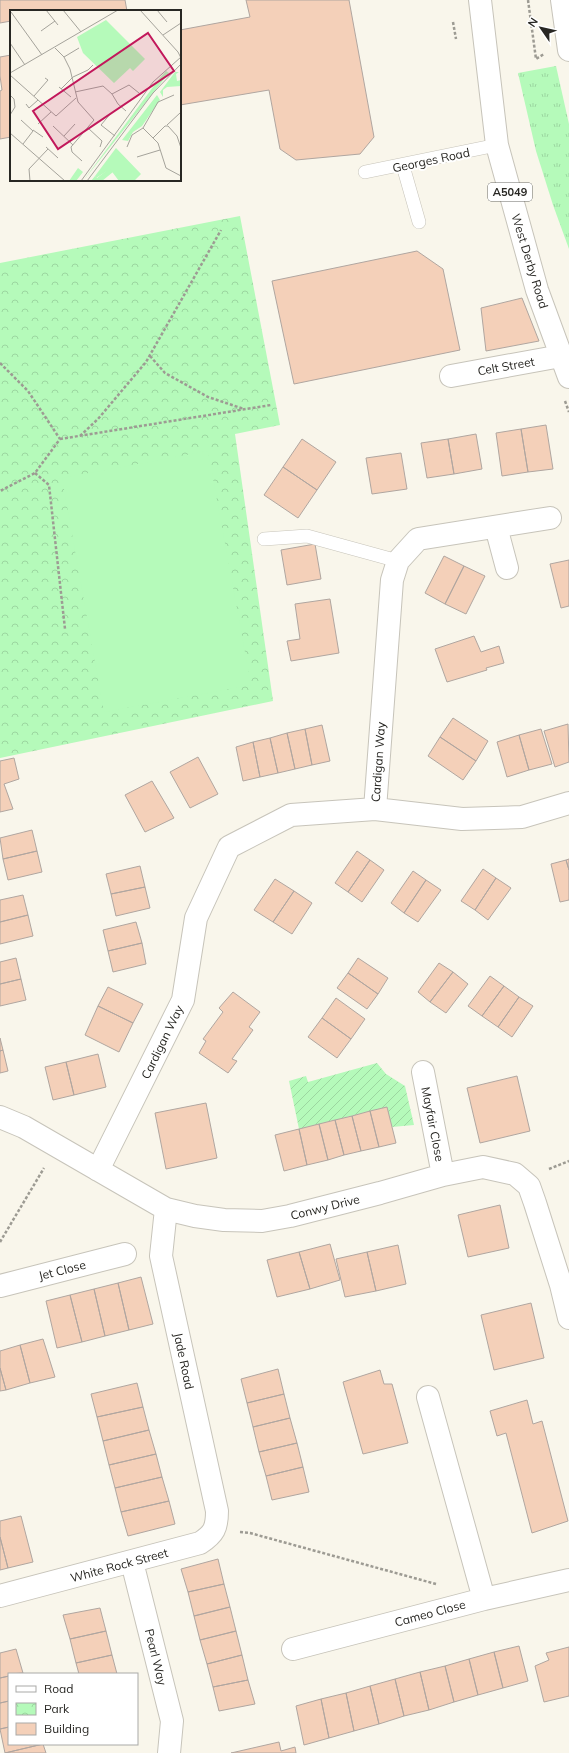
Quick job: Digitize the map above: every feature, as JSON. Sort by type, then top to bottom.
[{"type":"main road","name":"West Derby Road","points":[[480,0],[496,145],[537,290],[569,377]]},
{"type":"main road","points":[[562,0],[569,50]]},
{"type":"main road","name":"Celt Street","points":[[451,376],[561,356]]},
{"type":"main road","name":"Cardigan Way","points":[[98,1170],[183,1000],[196,918],[229,847],[291,815],[375,809],[392,580],[398,561],[418,539],[550,518]]},
{"type":"main road","points":[[496,527],[507,568]]},
{"type":"main road","points":[[375,809],[462,818],[522,817],[569,803]]},
{"type":"main road","name":"Mayfair Close","points":[[423,1072],[443,1175]]},
{"type":"main road","name":"Conwy Drive","points":[[0,1117],[24,1127],[166,1209],[195,1216],[224,1220],[262,1221],[290,1216],[443,1175],[483,1167],[515,1174],[529,1186],[565,1285],[569,1318]]},
{"type":"main road","name":"Jade Road","points":[[166,1209],[161,1256],[217,1511]]},
{"type":"main road","name":"Jet Close","points":[[0,1286],[125,1254]]},
{"type":"main road","points":[[428,1397],[484,1599]]},
{"type":"main road","name":"White Rock Street","points":[[0,1596],[200,1544],[211,1536],[217,1524],[217,1511]]},
{"type":"main road","name":"Pearl Way","points":[[132,1562],[172,1721],[169,1753]]},
{"type":"main road","name":"Cameo Close","points":[[293,1649],[484,1599],[569,1580]]},
{"type":"lane","name":"Georges Road","points":[[365,172],[403,166],[496,145]]},
{"type":"lane","points":[[403,166],[420,222]]},
{"type":"lane","points":[[264,539],[306,536],[398,561]]},
{"type":"path","points":[[528,0],[536,59],[547,52]]},
{"type":"path","points":[[80,436],[98,419],[150,356],[221,230]]},
{"type":"path","points":[[150,356],[165,373],[208,397],[245,409]]},
{"type":"path","points":[[0,363],[28,391],[60,439]]},
{"type":"path","points":[[0,491],[35,473],[60,439],[271,405]]},
{"type":"path","points":[[35,473],[49,486],[65,629]]},
{"type":"path","points":[[548,1169],[569,1161]]},
{"type":"path","points":[[0,1242],[47,1163]]},
{"type":"path","points":[[238,1532],[250,1533],[442,1586]]},
{"type":"green space","points":[[556,66],[569,124],[569,249],[536,151],[518,73]]},
{"type":"green space","points":[[240,216],[280,425],[235,434],[273,701],[0,758],[0,263]]},
{"type":"green space","points":[[208,451],[251,685],[104,712],[62,478]]},
{"type":"green space","points":[[377,1063],[386,1074],[405,1086],[414,1125],[392,1127],[387,1107],[299,1129],[289,1081],[306,1076],[308,1082]]},
{"type":"building","points":[[0,0],[125,0],[127,10],[10,10],[10,21],[0,23]]},
{"type":"building","points":[[246,0],[349,0],[374,137],[360,154],[296,160],[280,149],[269,90],[181,105],[181,30],[250,17]]},
{"type":"building","points":[[10,55],[10,137],[0,139],[0,91],[2,90],[0,57]]},
{"type":"building","points":[[417,251],[443,269],[460,350],[294,384],[272,281]]},
{"type":"building","points":[[522,298],[539,341],[486,351],[481,308]]},
{"type":"building","points":[[546,425],[553,469],[528,472],[521,429]]},
{"type":"building","points":[[521,429],[528,472],[502,476],[496,433]]},
{"type":"building","points":[[476,434],[482,469],[454,474],[448,439]]},
{"type":"building","points":[[302,439],[336,462],[317,490],[283,467]]},
{"type":"building","points":[[448,439],[454,474],[427,478],[421,443]]},
{"type":"building","points":[[401,453],[407,489],[372,494],[366,458]]},
{"type":"building","points":[[283,467],[317,490],[298,518],[264,495]]},
{"type":"building","points":[[315,544],[321,579],[287,585],[281,550]]},
{"type":"building","points":[[444,556],[464,566],[445,604],[425,593]]},
{"type":"building","points":[[569,560],[569,606],[561,608],[550,564]]},
{"type":"building","points":[[464,566],[485,576],[466,614],[445,604]]},
{"type":"building","points":[[330,599],[339,653],[291,661],[287,641],[300,639],[295,604]]},
{"type":"building","points":[[474,636],[481,652],[499,646],[504,663],[486,668],[487,670],[447,682],[435,649]]},
{"type":"building","points":[[453,718],[488,741],[476,761],[440,737]]},
{"type":"building","points":[[568,724],[569,762],[555,767],[544,731]]},
{"type":"building","points":[[322,725],[330,761],[312,765],[305,729]]},
{"type":"building","points":[[305,729],[312,765],[295,769],[287,733]]},
{"type":"building","points":[[541,729],[552,764],[529,770],[519,735]]},
{"type":"building","points":[[287,733],[295,769],[278,773],[270,738]]},
{"type":"building","points":[[519,735],[529,770],[507,777],[497,742]]},
{"type":"building","points":[[440,737],[476,761],[463,780],[428,756]]},
{"type":"building","points":[[270,738],[278,773],[260,777],[253,742]]},
{"type":"building","points":[[253,742],[260,777],[243,781],[236,747]]},
{"type":"building","points":[[198,757],[218,794],[190,808],[170,772]]},
{"type":"building","points":[[14,758],[19,779],[4,784],[13,809],[0,812],[0,761]]},
{"type":"building","points":[[152,781],[174,818],[145,832],[125,795]]},
{"type":"building","points":[[32,830],[37,851],[3,859],[0,838]]},
{"type":"building","points":[[37,851],[42,872],[8,880],[3,859]]},
{"type":"building","points":[[357,851],[370,860],[348,892],[335,883]]},
{"type":"building","points":[[569,859],[569,870],[566,860]]},
{"type":"building","points":[[370,860],[384,870],[362,902],[348,892]]},
{"type":"building","points":[[566,860],[569,870],[569,900],[560,902],[551,864]]},
{"type":"building","points":[[140,866],[145,887],[111,894],[106,874]]},
{"type":"building","points":[[483,869],[496,878],[475,910],[461,901]]},
{"type":"building","points":[[413,871],[426,880],[404,913],[391,903]]},
{"type":"building","points":[[496,878],[511,888],[488,920],[475,910]]},
{"type":"building","points":[[275,879],[294,891],[273,922],[254,910]]},
{"type":"building","points":[[426,880],[441,890],[418,922],[404,913]]},
{"type":"building","points":[[145,887],[150,908],[116,916],[111,894]]},
{"type":"building","points":[[294,891],[312,903],[292,934],[273,922]]},
{"type":"building","points":[[23,895],[28,915],[0,922],[0,900]]},
{"type":"building","points":[[28,915],[33,936],[0,944],[0,922]]},
{"type":"building","points":[[136,922],[142,943],[108,951],[103,930]]},
{"type":"building","points":[[142,943],[146,964],[113,972],[108,951]]},
{"type":"building","points":[[16,958],[21,979],[0,984],[0,962]]},
{"type":"building","points":[[358,958],[388,978],[378,994],[348,973]]},
{"type":"building","points":[[439,963],[453,972],[430,1002],[418,992]]},
{"type":"building","points":[[453,972],[468,984],[446,1013],[430,1002]]},
{"type":"building","points":[[348,973],[378,994],[367,1009],[337,988]]},
{"type":"building","points":[[490,976],[504,986],[482,1016],[468,1006]]},
{"type":"building","points":[[21,979],[26,1000],[0,1006],[0,984]]},
{"type":"building","points":[[504,986],[519,997],[498,1027],[482,1016]]},
{"type":"building","points":[[108,987],[143,1004],[133,1023],[98,1006]]},
{"type":"building","points":[[233,992],[260,1012],[249,1027],[253,1030],[232,1059],[237,1061],[228,1073],[199,1053],[206,1041],[203,1039],[223,1012],[219,1008]]},
{"type":"building","points":[[519,997],[533,1006],[512,1037],[498,1027]]},
{"type":"building","points":[[336,998],[365,1019],[351,1039],[322,1018]]},
{"type":"building","points":[[98,1006],[133,1023],[119,1052],[85,1035]]},
{"type":"building","points":[[322,1018],[351,1039],[337,1058],[308,1037]]},
{"type":"building","points":[[0,1038],[3,1050],[0,1051]]},
{"type":"building","points":[[3,1050],[8,1071],[0,1073],[0,1051]]},
{"type":"building","points":[[98,1054],[106,1087],[74,1095],[66,1062]]},
{"type":"building","points":[[66,1062],[74,1095],[53,1100],[45,1067]]},
{"type":"building","points":[[517,1076],[530,1131],[480,1143],[467,1088]]},
{"type":"building","points":[[206,1103],[217,1158],[166,1169],[155,1113]]},
{"type":"building","points":[[387,1107],[396,1143],[379,1147],[370,1111]]},
{"type":"building","points":[[370,1111],[379,1147],[361,1151],[352,1116]]},
{"type":"building","points":[[352,1116],[361,1151],[344,1155],[335,1120]]},
{"type":"building","points":[[335,1120],[344,1155],[328,1160],[319,1124]]},
{"type":"building","points":[[319,1124],[328,1160],[307,1165],[299,1129]]},
{"type":"building","points":[[299,1129],[307,1165],[284,1171],[275,1135]]},
{"type":"building","points":[[500,1205],[509,1248],[468,1257],[458,1215]]},
{"type":"building","points":[[330,1244],[340,1280],[310,1289],[299,1252]]},
{"type":"building","points":[[398,1245],[406,1284],[376,1291],[367,1252]]},
{"type":"building","points":[[299,1252],[310,1289],[277,1297],[267,1260]]},
{"type":"building","points":[[367,1252],[376,1291],[345,1297],[336,1259]]},
{"type":"building","points":[[141,1277],[153,1324],[129,1330],[118,1283]]},
{"type":"building","points":[[118,1283],[129,1330],[105,1336],[94,1289]]},
{"type":"building","points":[[94,1289],[105,1336],[82,1342],[70,1295]]},
{"type":"building","points":[[70,1295],[82,1342],[57,1348],[46,1301]]},
{"type":"building","points":[[531,1303],[544,1358],[494,1370],[481,1315]]},
{"type":"building","points":[[43,1339],[55,1377],[30,1383],[20,1345]]},
{"type":"building","points":[[20,1345],[30,1383],[6,1390],[0,1368],[0,1351]]},
{"type":"building","points":[[0,1368],[6,1390],[0,1391]]},
{"type":"building","points":[[278,1369],[284,1394],[247,1403],[241,1379]]},
{"type":"building","points":[[380,1370],[384,1384],[392,1384],[408,1443],[363,1454],[343,1382]]},
{"type":"building","points":[[137,1383],[143,1407],[97,1417],[91,1394]]},
{"type":"building","points":[[284,1394],[290,1418],[253,1427],[247,1403]]},
{"type":"building","points":[[527,1400],[533,1424],[542,1421],[568,1521],[532,1533],[506,1433],[497,1436],[490,1411]]},
{"type":"building","points":[[143,1407],[149,1430],[103,1441],[97,1417]]},
{"type":"building","points":[[290,1418],[297,1443],[259,1452],[253,1427]]},
{"type":"building","points":[[149,1430],[156,1454],[109,1465],[103,1441]]},
{"type":"building","points":[[297,1443],[303,1467],[266,1476],[259,1452]]},
{"type":"building","points":[[156,1454],[162,1477],[115,1488],[109,1465]]},
{"type":"building","points":[[303,1467],[309,1492],[272,1500],[266,1476]]},
{"type":"building","points":[[162,1477],[169,1501],[121,1512],[115,1488]]},
{"type":"building","points":[[169,1501],[175,1524],[128,1536],[121,1512]]},
{"type":"building","points":[[21,1516],[33,1562],[8,1568],[0,1537],[0,1521]]},
{"type":"building","points":[[0,1537],[8,1568],[0,1570]]},
{"type":"building","points":[[218,1559],[224,1584],[188,1592],[181,1569]]},
{"type":"building","points":[[224,1584],[230,1607],[194,1616],[188,1592]]},
{"type":"building","points":[[230,1607],[236,1631],[200,1640],[194,1616]]},
{"type":"building","points":[[100,1608],[106,1631],[70,1639],[63,1615]]},
{"type":"building","points":[[106,1631],[112,1655],[76,1663],[70,1639]]},
{"type":"building","points":[[236,1631],[242,1655],[207,1664],[200,1640]]},
{"type":"building","points":[[519,1646],[528,1681],[503,1688],[494,1652]]},
{"type":"building","points":[[569,1647],[569,1696],[544,1702],[535,1666],[549,1660],[546,1653]]},
{"type":"building","points":[[16,1649],[23,1673],[8,1673],[8,1676],[0,1678],[0,1653]]},
{"type":"building","points":[[494,1652],[503,1688],[478,1695],[469,1659]]},
{"type":"building","points":[[112,1655],[117,1673],[79,1673],[76,1663]]},
{"type":"building","points":[[242,1655],[248,1680],[213,1687],[207,1664]]},
{"type":"building","points":[[469,1659],[478,1695],[454,1702],[445,1666]]},
{"type":"building","points":[[445,1666],[454,1702],[429,1710],[420,1672]]},
{"type":"building","points":[[420,1672],[429,1710],[404,1716],[395,1679]]},
{"type":"building","points":[[8,1676],[8,1701],[0,1703],[0,1678]]},
{"type":"building","points":[[395,1679],[404,1716],[379,1724],[370,1686]]},
{"type":"building","points":[[248,1680],[255,1704],[219,1711],[213,1687]]},
{"type":"building","points":[[370,1686],[379,1724],[354,1731],[346,1693]]},
{"type":"building","points":[[346,1693],[354,1731],[329,1738],[321,1699]]},
{"type":"building","points":[[321,1699],[329,1738],[304,1745],[296,1706]]},
{"type":"building","points":[[8,1701],[8,1727],[0,1729],[0,1703]]},
{"type":"building","points":[[8,1727],[8,1745],[39,1745],[5,1753],[0,1729]]},
{"type":"building","points":[[279,1742],[281,1751],[295,1747],[296,1753],[231,1753]]},
{"type":"building","points":[[43,1745],[46,1753],[5,1753]]}]
